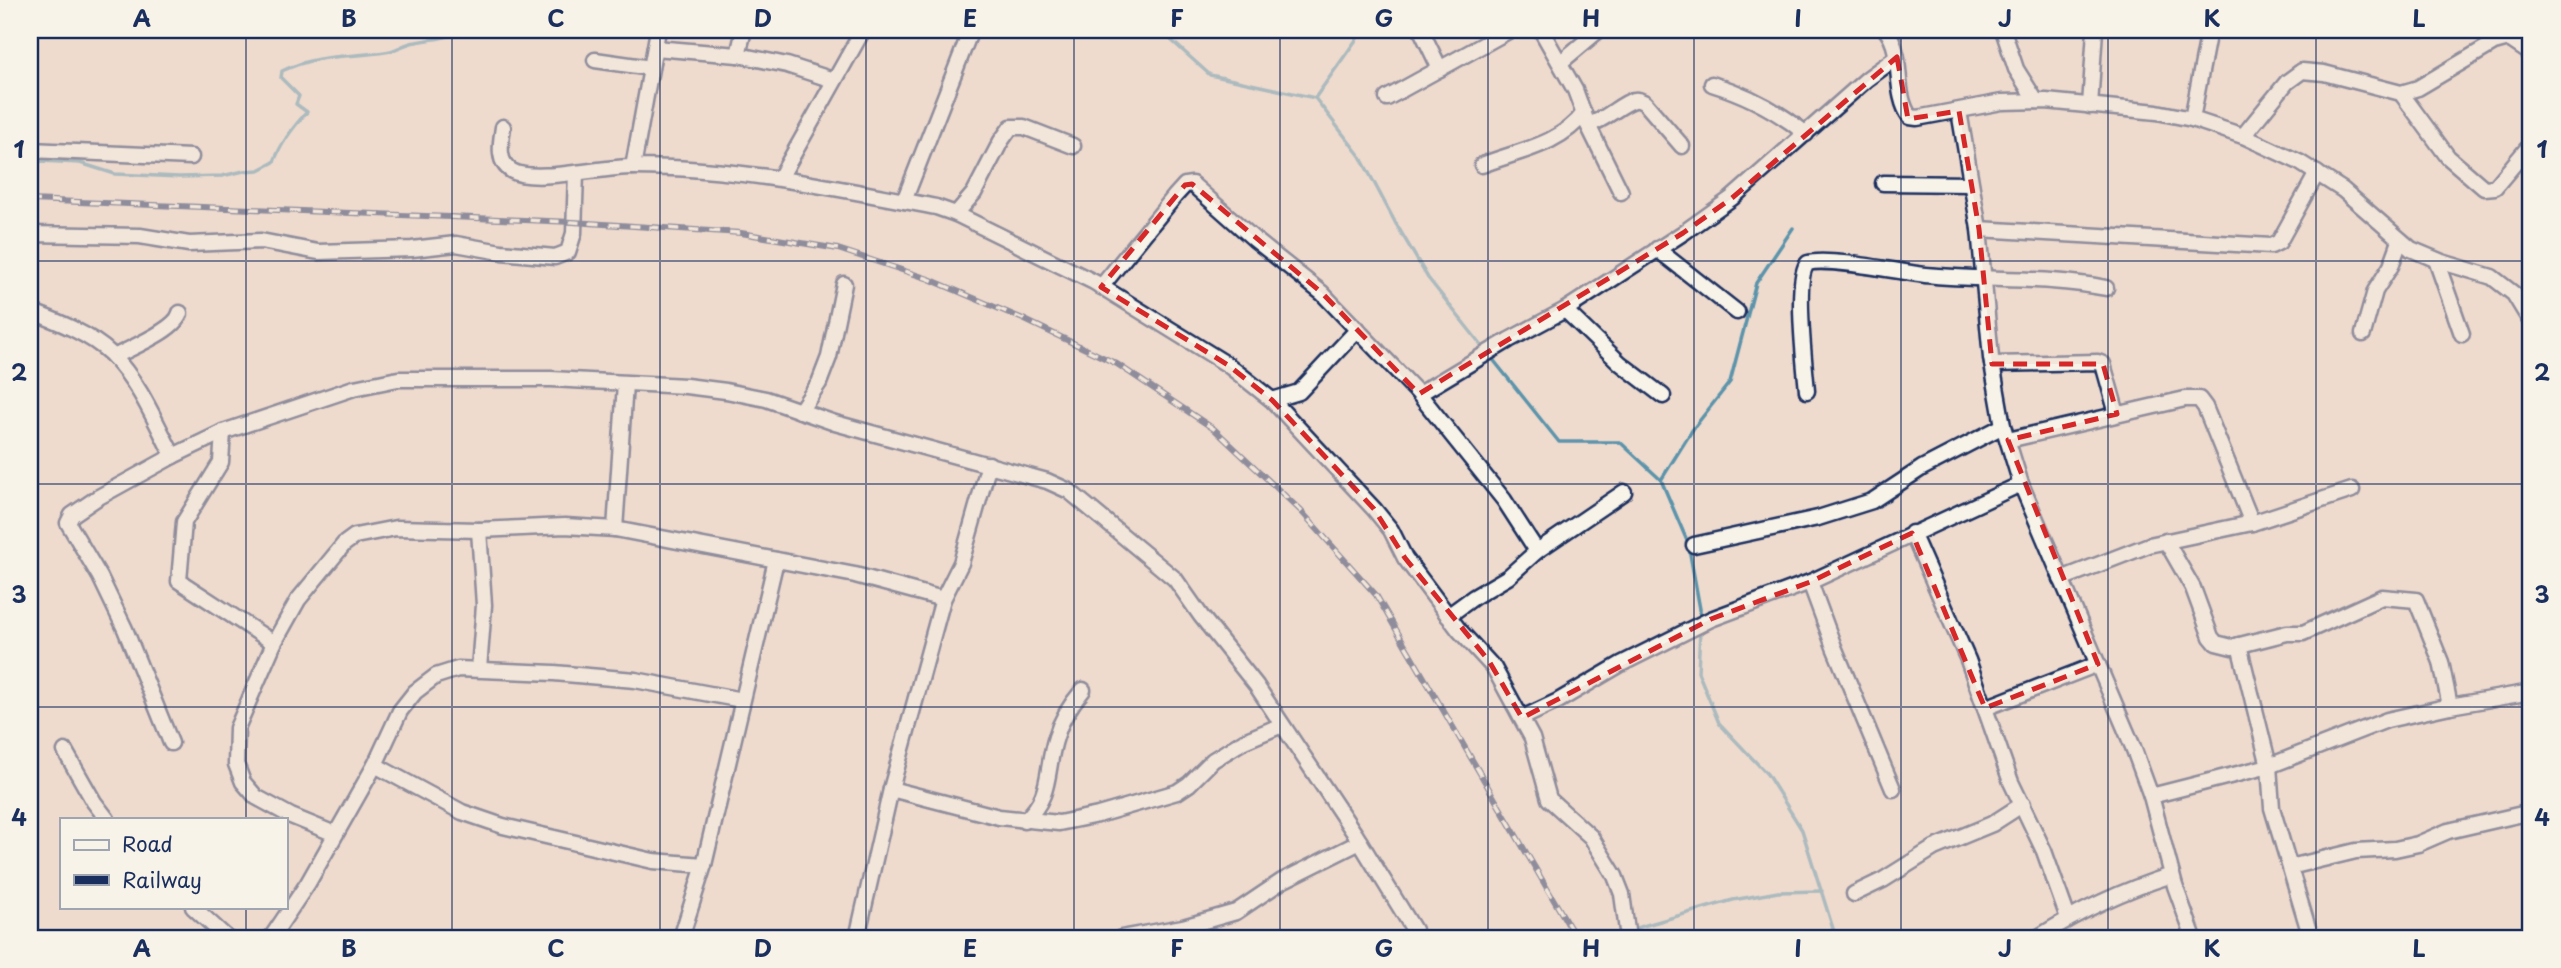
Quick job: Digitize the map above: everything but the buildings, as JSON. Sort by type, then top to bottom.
[{"type":"street","points":[[634,167],[658,30]]},
{"type":"street","points":[[738,55],[744,30]]},
{"type":"street","points":[[780,178],[863,30]]},
{"type":"street","points":[[904,201],[971,30]]},
{"type":"street","points":[[1421,30],[1440,69]]},
{"type":"street","points":[[1387,98],[1510,30]]},
{"type":"street","points":[[1541,30],[1561,62],[1621,192]]},
{"type":"street","points":[[1561,62],[1599,30]]},
{"type":"street","points":[[2003,30],[2016,69],[2036,101]]},
{"type":"street","points":[[2090,106],[2095,30]]},
{"type":"street","points":[[2192,119],[2209,30]]},
{"type":"street","points":[[1887,31],[1893,38],[1904,104],[1910,117],[2008,102],[2036,101],[2157,112],[2192,119],[2243,136],[2299,162],[2343,190],[2411,249],[2436,260],[2492,277],[2515,294],[2531,322]]},
{"type":"street","points":[[2243,136],[2287,82],[2302,71],[2324,73],[2401,93],[2418,88],[2513,34],[2531,54]]},
{"type":"street","points":[[655,48],[738,55],[787,65],[833,80]]},
{"type":"street","points":[[1419,394],[1565,310],[1732,198],[1867,79],[1896,57]]},
{"type":"street","points":[[595,60],[651,68]]},
{"type":"street","points":[[2008,102],[2016,69]]},
{"type":"street","points":[[1713,84],[1769,106],[1806,134]]},
{"type":"street","points":[[2401,93],[2448,157],[2484,188],[2495,187],[2531,144]]},
{"type":"street","points":[[1482,165],[1557,138],[1586,119],[1609,117],[1634,100],[1645,103],[1682,146]]},
{"type":"street","points":[[1959,111],[1979,229],[1992,363],[2006,433],[2021,484],[2133,747],[2151,796],[2172,875],[2194,938]]},
{"type":"street","points":[[956,214],[974,193],[1011,127],[1024,127],[1073,146]]},
{"type":"street","points":[[503,128],[500,151],[502,159],[513,172],[560,176],[600,168],[634,167],[780,178],[936,207],[956,214],[1101,287],[1228,365],[1272,400],[1374,509],[1391,530],[1405,558],[1448,616],[1489,661],[1532,738],[1549,799],[1591,837],[1615,876],[1622,894],[1628,938]]},
{"type":"street","points":[[30,150],[191,157]]},
{"type":"street","points":[[30,234],[140,236],[189,244],[261,241],[318,252],[456,244],[555,257],[568,252],[574,233],[576,173]]},
{"type":"street","points":[[1979,229],[2271,246],[2278,242],[2317,173]]},
{"type":"street","points":[[1883,183],[1971,184]]},
{"type":"street","points":[[1101,287],[1175,196],[1185,185],[1192,184],[1254,239],[1322,293],[1358,329],[1419,394],[1504,500],[1537,551]]},
{"type":"street","points":[[2363,334],[2375,291],[2391,266],[2400,241]]},
{"type":"street","points":[[1657,249],[1737,312]]},
{"type":"street","points":[[2436,260],[2462,334]]},
{"type":"street","points":[[1807,391],[1800,287],[1804,267],[1808,263],[1814,261],[1925,275],[2047,279],[2106,288]]},
{"type":"street","points":[[800,411],[819,383],[829,358],[844,284]]},
{"type":"street","points":[[1565,310],[1620,363],[1663,396]]},
{"type":"street","points":[[30,311],[69,327],[114,357],[139,391],[173,456]]},
{"type":"street","points":[[114,357],[169,327],[178,319],[180,313]]},
{"type":"street","points":[[1272,400],[1287,397],[1305,387],[1358,329]]},
{"type":"street","points":[[1992,363],[2103,364],[2117,414]]},
{"type":"street","points":[[171,743],[125,629],[100,577],[68,523],[72,515],[97,498],[223,432],[354,388],[398,379],[551,379],[686,386],[726,391],[766,399],[835,423],[989,464],[1046,481],[1069,491],[1175,579],[1200,616],[1256,685],[1360,842],[1414,930]]},
{"type":"street","points":[[615,529],[625,384]]},
{"type":"street","points":[[1694,545],[1818,518],[1872,500],[1922,468],[2006,433],[2117,414],[2185,398],[2202,401],[2252,523]]},
{"type":"street","points":[[223,432],[221,462],[216,474],[184,522],[179,581],[274,643]]},
{"type":"street","points":[[857,938],[891,789],[943,599],[961,563],[989,464]]},
{"type":"street","points":[[1522,718],[1711,619],[1810,582],[2021,484]]},
{"type":"street","points":[[2061,579],[2149,545],[2252,523],[2352,490]]},
{"type":"street","points":[[1448,616],[1508,577],[1537,551],[1624,492]]},
{"type":"street","points":[[335,834],[291,816],[256,797],[243,782],[236,764],[237,728],[274,643],[299,600],[344,544],[355,536],[396,528],[479,530],[565,526],[615,529],[855,575],[943,599]]},
{"type":"street","points":[[479,530],[484,605],[479,669]]},
{"type":"street","points":[[1912,533],[1968,660],[2011,782],[2044,851],[2068,918]]},
{"type":"street","points":[[2166,541],[2193,588],[2211,637],[2222,646],[2303,633],[2382,597],[2416,600],[2441,662],[2450,706]]},
{"type":"street","points":[[681,938],[704,865],[776,560]]},
{"type":"street","points":[[1810,582],[1893,789]]},
{"type":"street","points":[[2239,645],[2269,766],[2272,807],[2311,938]]},
{"type":"street","points":[[1985,708],[2098,664]]},
{"type":"street","points":[[271,938],[308,883],[375,765],[400,711],[415,692],[436,676],[458,669],[479,669],[635,680],[742,701]]},
{"type":"street","points":[[1024,821],[1040,806],[1063,718],[1083,690]]},
{"type":"street","points":[[2151,796],[2269,766],[2386,720],[2531,692]]},
{"type":"street","points":[[891,789],[966,810],[1024,821],[1059,822],[1098,815],[1177,792],[1213,760],[1244,741],[1282,725]]},
{"type":"street","points":[[65,751],[106,818]]},
{"type":"street","points":[[375,765],[462,813],[503,826],[653,861],[704,865]]},
{"type":"street","points":[[1854,894],[1883,880],[1934,848],[1992,824],[2023,804]]},
{"type":"street","points":[[2290,867],[2356,851],[2395,849],[2418,844],[2448,831],[2531,812]]},
{"type":"street","points":[[1121,938],[1182,927],[1236,912],[1282,881],[1360,842]]},
{"type":"street","points":[[2037,938],[2068,918],[2135,886],[2172,875]]},
{"type":"street","points":[[193,908],[228,938]]},
{"type":"highlighted area","points":[[1897,57],[1908,119],[1959,111],[1979,229],[1992,364],[2103,364],[2117,414],[2008,440],[2098,664],[1985,708],[1912,533],[1810,582],[1711,619],[1522,718],[1489,661],[1405,558],[1374,509],[1272,400],[1228,365],[1101,287],[1185,185],[1192,184],[1322,293],[1419,394],[1683,233],[1732,198]]},
{"type":"waterway","points":[[30,174],[40,161],[80,163],[115,174],[179,177],[222,176],[259,170],[274,162],[288,135],[307,112],[296,104],[299,96],[281,78],[282,71],[309,61],[389,51],[412,43],[447,37],[464,30]]},
{"type":"waterway","points":[[1160,30],[1210,75],[1315,98],[1360,156],[1428,278],[1486,351]]},
{"type":"waterway","points":[[1315,98],[1363,30]]},
{"type":"waterway","points":[[1661,480],[1693,429],[1730,382],[1756,283],[1793,228]]},
{"type":"waterway","points":[[1491,357],[1559,442],[1620,442],[1661,480],[1688,543],[1700,621]]},
{"type":"waterway","points":[[1700,629],[1698,672],[1719,723],[1767,774],[1802,830],[1836,938]]},
{"type":"waterway","points":[[1629,930],[1733,900],[1778,892],[1822,891]]},
{"type":"waterway","points":[[1604,938],[1622,933]]},
{"type":"railway","points":[[30,200],[573,222],[741,233],[838,249],[929,279],[1023,319],[1117,364],[1214,429],[1301,511],[1376,595],[1576,938]]}]
